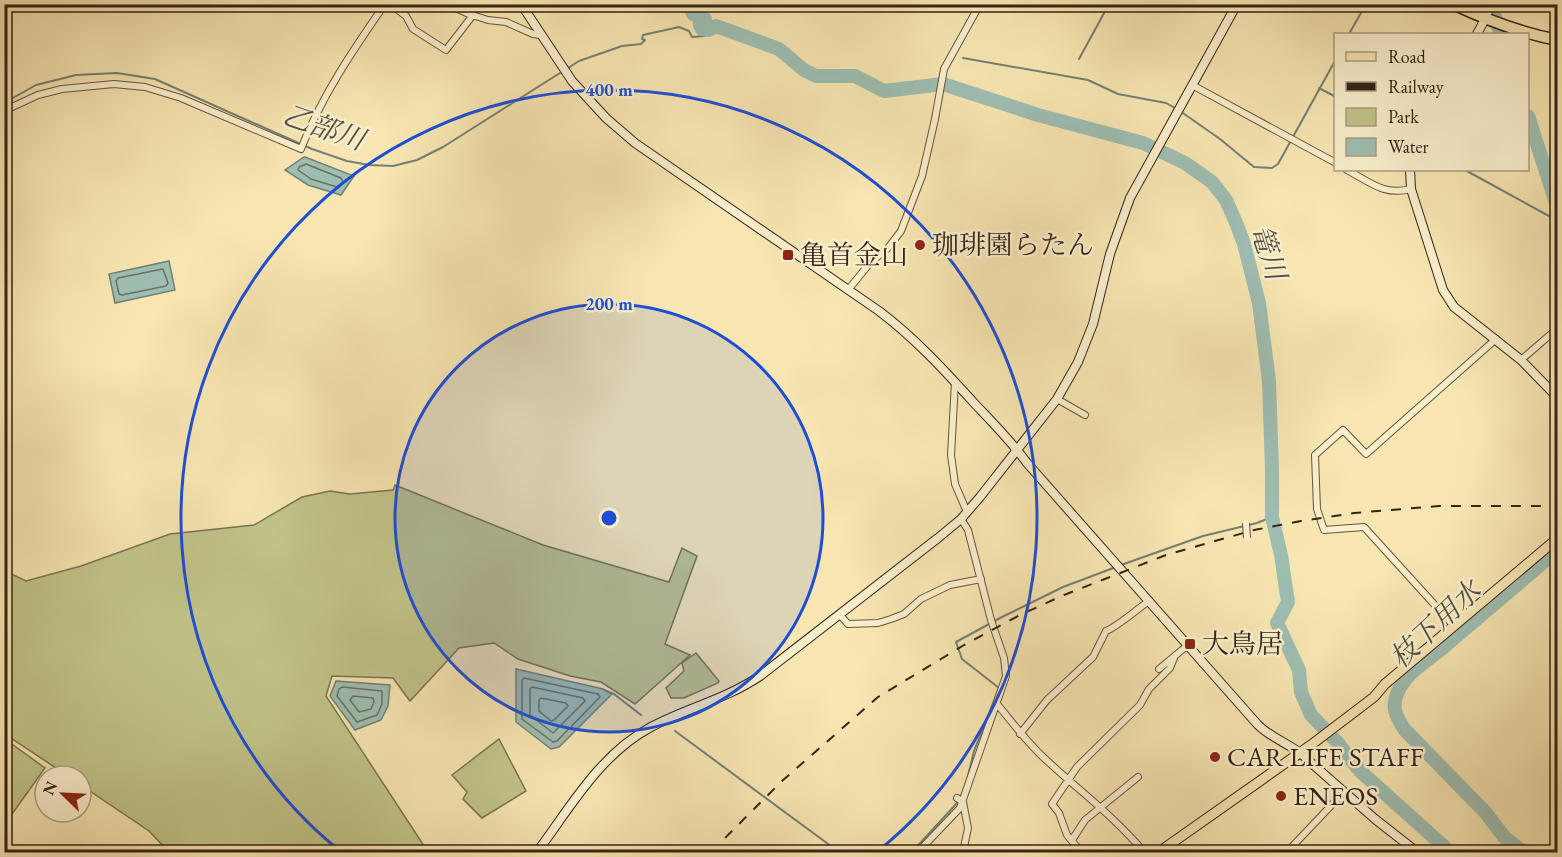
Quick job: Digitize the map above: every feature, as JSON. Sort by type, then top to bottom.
[{"type":"highway","points":[[1453,4],[1487,20],[1524,33]]},
{"type":"highway","points":[[1529,35],[1557,40]]},
{"type":"main road","points":[[1159,852],[1311,745],[1374,697],[1384,684],[1453,625],[1557,542]]},
{"type":"street","points":[[4,116],[10,108],[38,94],[62,89],[114,84],[145,87],[181,98],[301,149],[306,135],[341,70],[385,4]]},
{"type":"street","points":[[390,4],[405,16],[413,29],[446,50],[473,15]]},
{"type":"street","points":[[447,4],[473,15],[512,24],[540,35]]},
{"type":"street","points":[[520,4],[554,57],[588,101],[634,143],[848,290],[915,340],[1017,449],[1127,578],[1261,729],[1273,738],[1300,751],[1344,792],[1417,852]]},
{"type":"street","points":[[848,290],[901,231],[922,176],[944,69],[980,4]]},
{"type":"street","points":[[537,852],[595,774],[624,744],[651,727],[735,692],[748,684],[964,515],[1057,399],[1084,350],[1094,324],[1110,254],[1130,198],[1237,4]]},
{"type":"street","points":[[1478,33],[1487,20],[1492,6]]},
{"type":"street","points":[[1192,85],[1334,162]]},
{"type":"street","points":[[1349,171],[1386,191],[1400,192],[1412,189]]},
{"type":"street","points":[[1410,171],[1412,189],[1443,290],[1454,307],[1521,360],[1557,398]]},
{"type":"street","points":[[1521,360],[1557,328]]},
{"type":"street","points":[[1453,625],[1364,527],[1324,530],[1317,509],[1315,455],[1343,430],[1366,454],[1496,339]]},
{"type":"street","points":[[918,852],[960,808],[960,800],[1006,676],[1004,658],[991,620],[955,484],[951,454],[955,382]]},
{"type":"street","points":[[1057,399],[1085,415]]},
{"type":"street","points":[[1246,523],[1247,538]]},
{"type":"street","points":[[839,614],[848,624],[878,623],[904,614],[921,599],[950,585],[981,579]]},
{"type":"street","points":[[1020,734],[1047,700],[1093,657],[1106,631],[1149,601]]},
{"type":"street","points":[[1159,669],[1188,645]]},
{"type":"street","points":[[1081,852],[1067,835],[1059,813],[1052,804],[1077,767],[1140,705],[1149,689],[1170,668],[1174,658]]},
{"type":"street","points":[[997,704],[1020,734],[1090,797],[1144,852]]},
{"type":"street","points":[[1072,840],[1085,820],[1138,777]]},
{"type":"street","points":[[1287,852],[1344,792]]},
{"type":"street","points":[[960,800],[968,828],[963,852]]},
{"type":"green space","points":[[395,485],[543,545],[669,582],[682,548],[697,556],[665,644],[690,655],[635,704],[601,682],[570,676],[518,659],[494,643],[459,648],[410,701],[393,678],[332,676],[326,696],[428,852],[169,852],[149,831],[93,793],[93,764],[50,764],[5,734],[5,571],[26,581],[81,566],[170,534],[254,525],[302,497],[330,491],[350,494],[393,490]]},
{"type":"green space","points":[[696,653],[719,681],[718,683],[684,698],[671,698],[666,688],[684,671],[682,663]]},
{"type":"green space","points":[[5,739],[39,764],[33,764],[33,785],[5,824]]},
{"type":"green space","points":[[499,739],[526,791],[482,818],[463,799],[467,792],[452,775]]},
{"type":"water","points":[[304,157],[354,176],[341,195],[308,185],[285,170]]},
{"type":"water","points":[[169,261],[175,290],[115,303],[109,274]]},
{"type":"water","points":[[516,669],[603,689],[612,694],[559,747],[551,749],[516,722]]},
{"type":"water","points":[[336,681],[390,685],[388,706],[381,720],[355,730],[330,696]]},
{"type":"waterway","name":"篭川","points":[[689,4],[693,14],[705,19],[700,25],[702,29],[709,30],[716,26],[779,49],[804,70],[816,76],[855,76],[884,91],[943,84],[1038,115],[1143,143],[1185,163],[1212,182],[1226,200],[1237,225],[1259,303],[1269,381],[1272,517],[1281,555],[1288,602],[1277,623],[1299,670],[1301,692],[1311,715],[1360,771],[1450,852]]},
{"type":"waterway","points":[[1079,59],[1109,4]]},
{"type":"waterway","points":[[1350,33],[1366,4]]},
{"type":"waterway","points":[[1473,4],[1494,15],[1501,33]]},
{"type":"waterway","name":"乙部川","points":[[4,103],[36,85],[76,75],[117,73],[155,79],[312,149],[347,161],[393,166],[417,160],[443,147],[579,61],[622,46],[641,44],[645,40],[642,39],[643,35],[679,27],[689,31],[692,37],[704,36],[709,30]]},
{"type":"waterway","points":[[963,58],[1088,80],[1118,94],[1166,103],[1175,108]]},
{"type":"waterway","points":[[1180,111],[1220,139],[1254,167],[1272,168],[1278,164],[1334,63]]},
{"type":"waterway","points":[[1319,88],[1334,96]]},
{"type":"waterway","points":[[1529,119],[1558,209]]},
{"type":"waterway","points":[[1467,171],[1558,221]]},
{"type":"waterway","points":[[1121,565],[1203,536],[1257,523],[1272,517]]},
{"type":"waterway","name":"枝下用水","points":[[1523,852],[1504,837],[1486,813],[1404,729],[1397,716],[1395,704],[1401,686],[1411,673],[1558,550]]},
{"type":"waterway","points":[[967,780],[974,751],[999,688],[962,659],[956,642],[1063,587],[1116,567]]},
{"type":"waterway","points":[[606,691],[614,694],[641,715]]},
{"type":"waterway","points":[[675,731],[839,852]]},
{"type":"waterway","points":[[912,852],[958,802]]},
{"type":"railway","points":[[711,852],[782,781],[878,697],[964,645],[1064,595],[1166,555],[1254,530],[1301,521],[1354,513],[1439,506],[1558,506]]},
{"type":"place","name":"珈琲園らたん","points":[[920,245]]},
{"type":"place","name":"亀首金山","points":[[788,255]]},
{"type":"place","name":"大鳥居","points":[[1190,644]]},
{"type":"place","name":"CAR LIFE STAFF","points":[[1215,757]]},
{"type":"place","name":"ENEOS","points":[[1281,796]]}]
